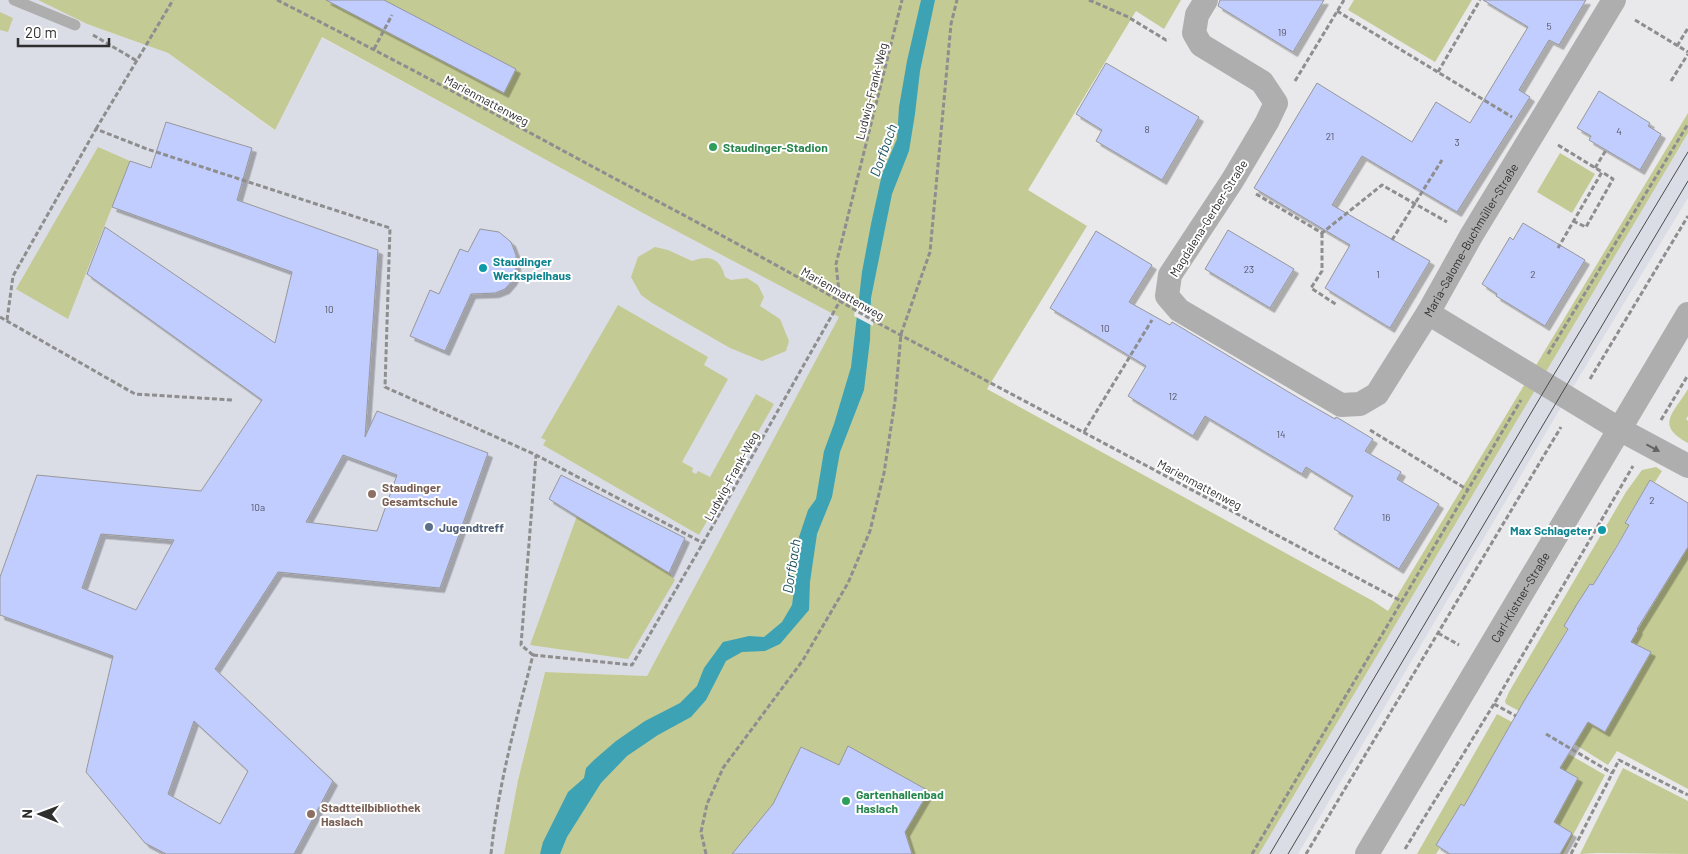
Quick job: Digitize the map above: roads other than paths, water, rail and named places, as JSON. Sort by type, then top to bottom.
[{"type":"street","name":"Magdalena-Gerber-Straße","points":[[1206,0],[1197,15],[1194,33],[1201,45],[1262,82],[1276,104],[1232,181],[1170,275],[1166,296],[1179,310],[1341,405],[1360,404],[1377,394],[1428,314]]},
{"type":"street","name":"Maria-Salome-Buchmüller-Straße","points":[[1612,3],[1471,236],[1428,314],[1619,429],[1688,466]]},
{"type":"street","name":"Carl-Kistner-Straße","points":[[1367,854],[1688,314]]},
{"type":"lane","points":[[14,0],[75,25]]},
{"type":"water","points":[[921,0],[935,0],[920,71],[909,151],[892,194],[871,298],[870,340],[864,390],[840,452],[832,497],[817,534],[810,582],[809,610],[780,644],[765,651],[742,652],[726,661],[706,700],[691,717],[658,735],[627,756],[601,783],[567,837],[560,854],[540,854],[543,842],[568,792],[584,778],[586,768],[594,760],[616,741],[645,721],[680,703],[697,686],[704,668],[723,642],[749,636],[764,637],[782,622],[792,605],[799,537],[808,510],[816,499],[824,451],[851,367],[862,272],[871,224],[882,174],[897,139],[899,107]]},
{"type":"tram line","points":[[1270,854],[1688,152]]},
{"type":"tram line","points":[[1288,854],[1688,181]]},
{"type":"place","name":"Staudinger-Stadion","points":[[713,147]]},
{"type":"place","name":"Staudinger Werkspielhaus","points":[[483,268]]},
{"type":"place","name":"Staudinger Gesamtschule","points":[[372,494]]},
{"type":"place","name":"Jugendtreff","points":[[429,527]]},
{"type":"place","name":"Max Schlageter","points":[[1602,530]]},
{"type":"place","name":"Gartenhallenbad Haslach","points":[[846,801]]},
{"type":"place","name":"Stadtteilbibliothek Haslach","points":[[311,814]]},
{"type":"water label","name":"Dorfbach","points":[[883,150]]},
{"type":"water label","name":"Dorfbach","points":[[791,566]]}]
